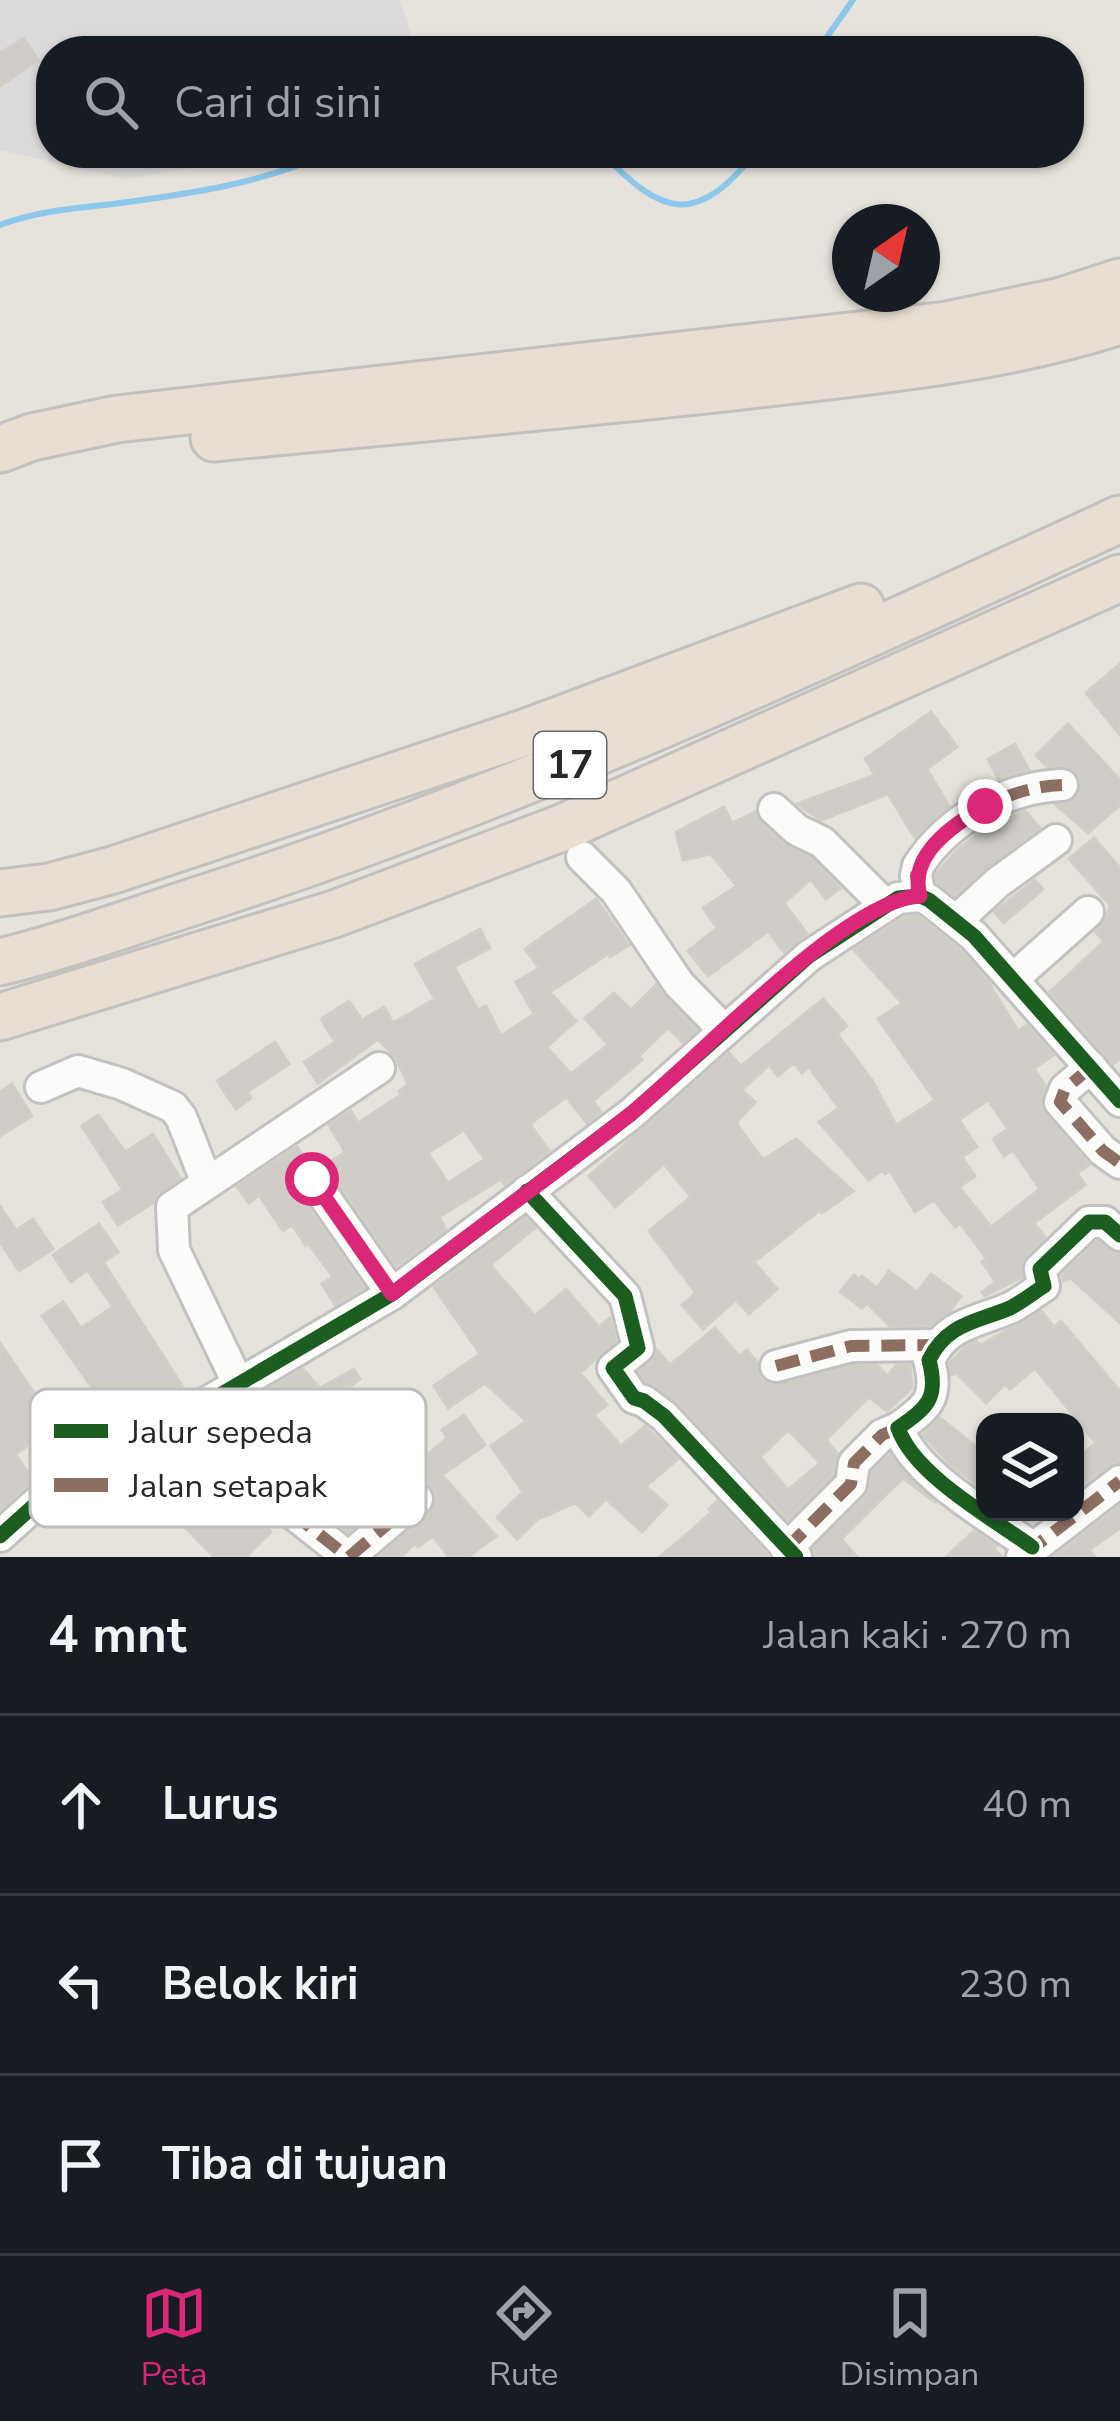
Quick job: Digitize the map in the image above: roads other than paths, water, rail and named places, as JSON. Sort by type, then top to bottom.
[{"type":"highway","points":[[0,449],[32,437],[117,419],[947,325],[1062,301],[1120,281]]},
{"type":"highway","points":[[0,482],[40,466],[119,446],[630,399],[942,362],[1064,339],[1120,321]]},
{"type":"highway","points":[[0,893],[49,887],[113,870],[526,732],[1120,505]]},
{"type":"highway","name":"17","points":[[0,962],[313,862],[536,780],[791,670],[1120,519]]},
{"type":"highway","name":"17","points":[[0,1017],[334,914],[564,827],[1120,578]]},
{"type":"street","points":[[920,896],[919,866],[947,833],[1002,798],[1061,785]]},
{"type":"street","points":[[774,809],[797,830],[822,842],[884,904]]},
{"type":"street","points":[[957,920],[997,883],[1056,840]]},
{"type":"street","points":[[582,857],[616,891],[679,984],[724,1030]]},
{"type":"street","points":[[230,1389],[392,1294],[631,1114],[809,956],[884,904],[920,896],[957,920],[1120,1101]]},
{"type":"street","points":[[1014,978],[1088,912]]},
{"type":"street","points":[[1091,1067],[1065,1089],[1060,1102],[1103,1151],[1120,1163]]},
{"type":"street","points":[[239,1384],[173,1250],[172,1207],[379,1068]]},
{"type":"street","points":[[40,1088],[78,1071],[164,1101],[181,1117],[207,1183]]},
{"type":"street","points":[[312,1179],[392,1294]]},
{"type":"street","points":[[527,1191],[625,1296],[638,1348],[614,1369],[634,1398],[664,1416],[791,1553],[851,1484],[854,1463],[882,1435],[927,1407],[934,1380],[929,1360],[936,1345],[964,1322],[1015,1306],[1044,1286],[1040,1269],[1089,1222],[1105,1222],[1120,1235]]},
{"type":"street","points":[[776,1366],[851,1346],[936,1345]]},
{"type":"street","points":[[898,1428],[904,1446],[927,1469],[1027,1552],[1120,1481]]},
{"type":"street","points":[[0,1536],[30,1511]]},
{"type":"street","points":[[310,1527],[348,1557],[383,1527]]},
{"type":"waterway","points":[[828,36],[853,0]]},
{"type":"waterway","points":[[0,225],[47,212],[230,185],[290,168]]},
{"type":"waterway","points":[[617,168],[643,190],[678,204],[714,193],[742,168]]}]
